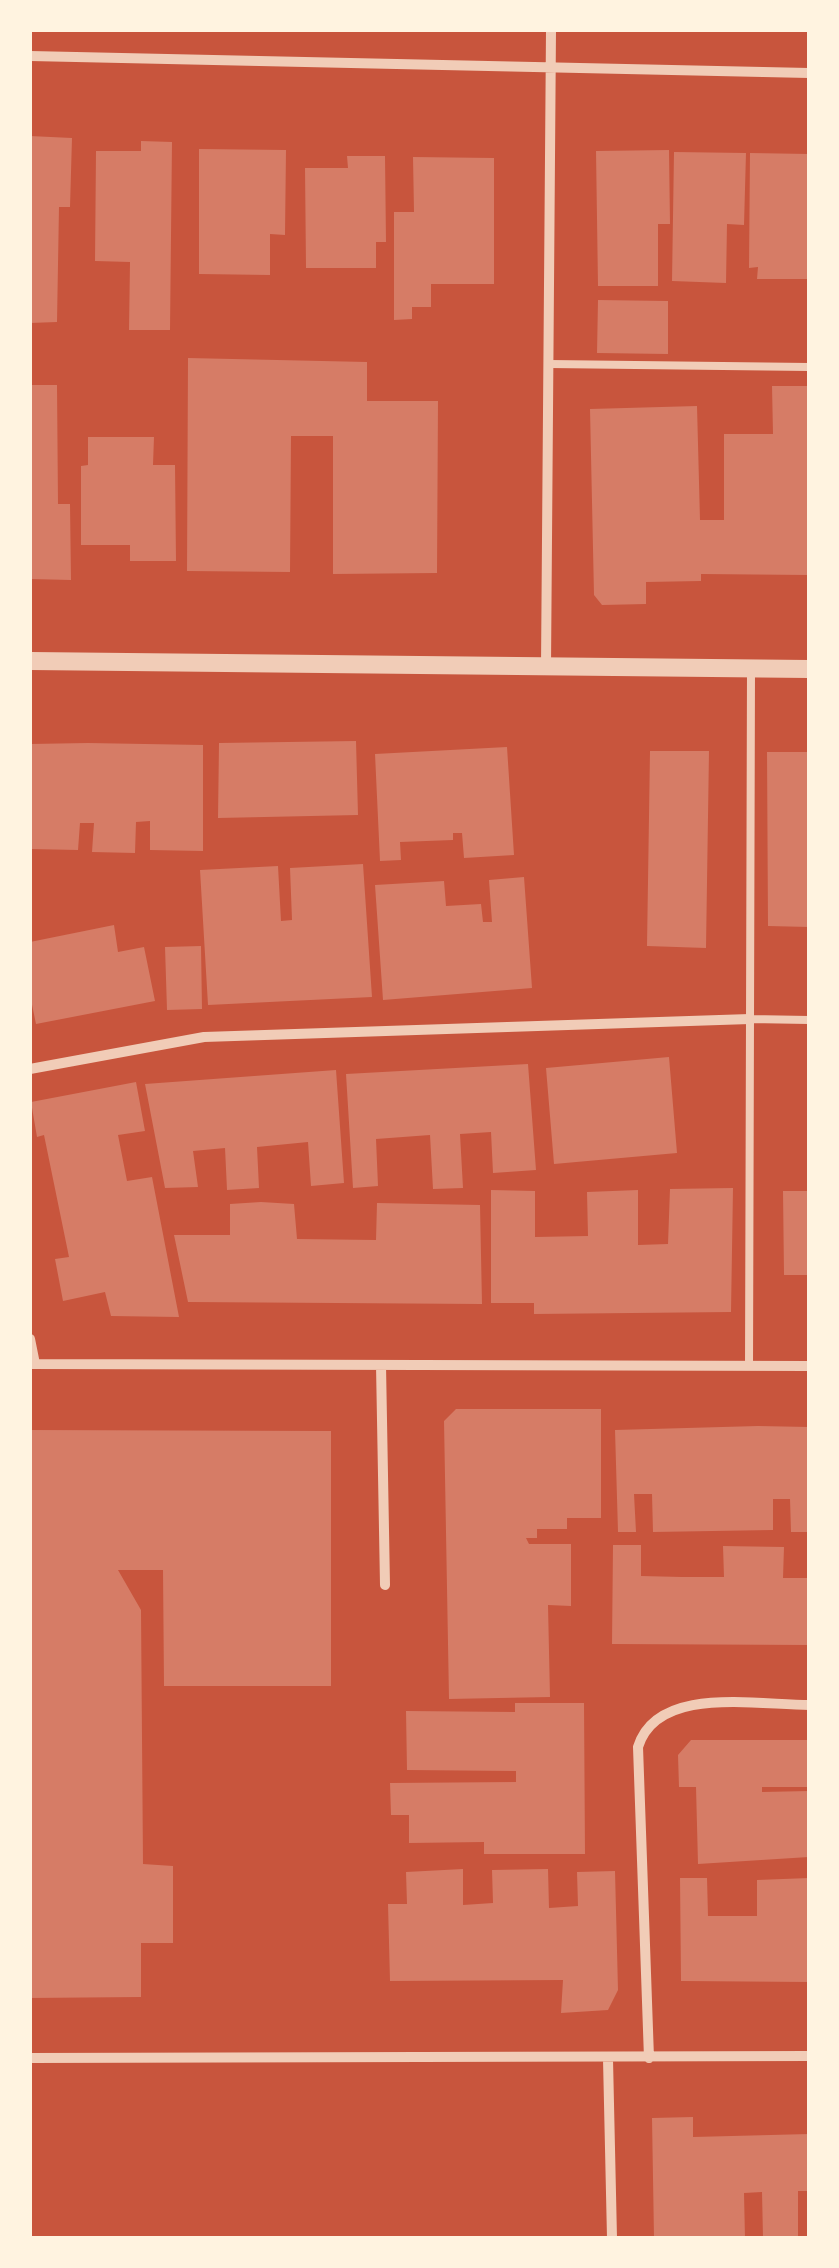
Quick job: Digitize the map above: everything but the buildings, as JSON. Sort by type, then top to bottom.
[{"type":"street","points":[[546,666],[551,30]]},
{"type":"street","points":[[30,56],[551,64],[809,73]]},
{"type":"street","points":[[30,661],[809,669]]},
{"type":"street","points":[[30,1069],[204,1037],[750,1019]]},
{"type":"street","points":[[30,1338],[32,1364],[809,1366]]},
{"type":"street","points":[[382,1365],[385,1585]]},
{"type":"street","points":[[649,2058],[638,1747],[644,1728],[658,1715],[684,1705],[809,1705]]},
{"type":"street","points":[[30,2058],[809,2056]]},
{"type":"street","points":[[608,2059],[612,2238]]},
{"type":"lane","points":[[549,364],[809,367]]},
{"type":"lane","points":[[750,1366],[751,669]]},
{"type":"lane","points":[[750,1019],[809,1020]]}]
